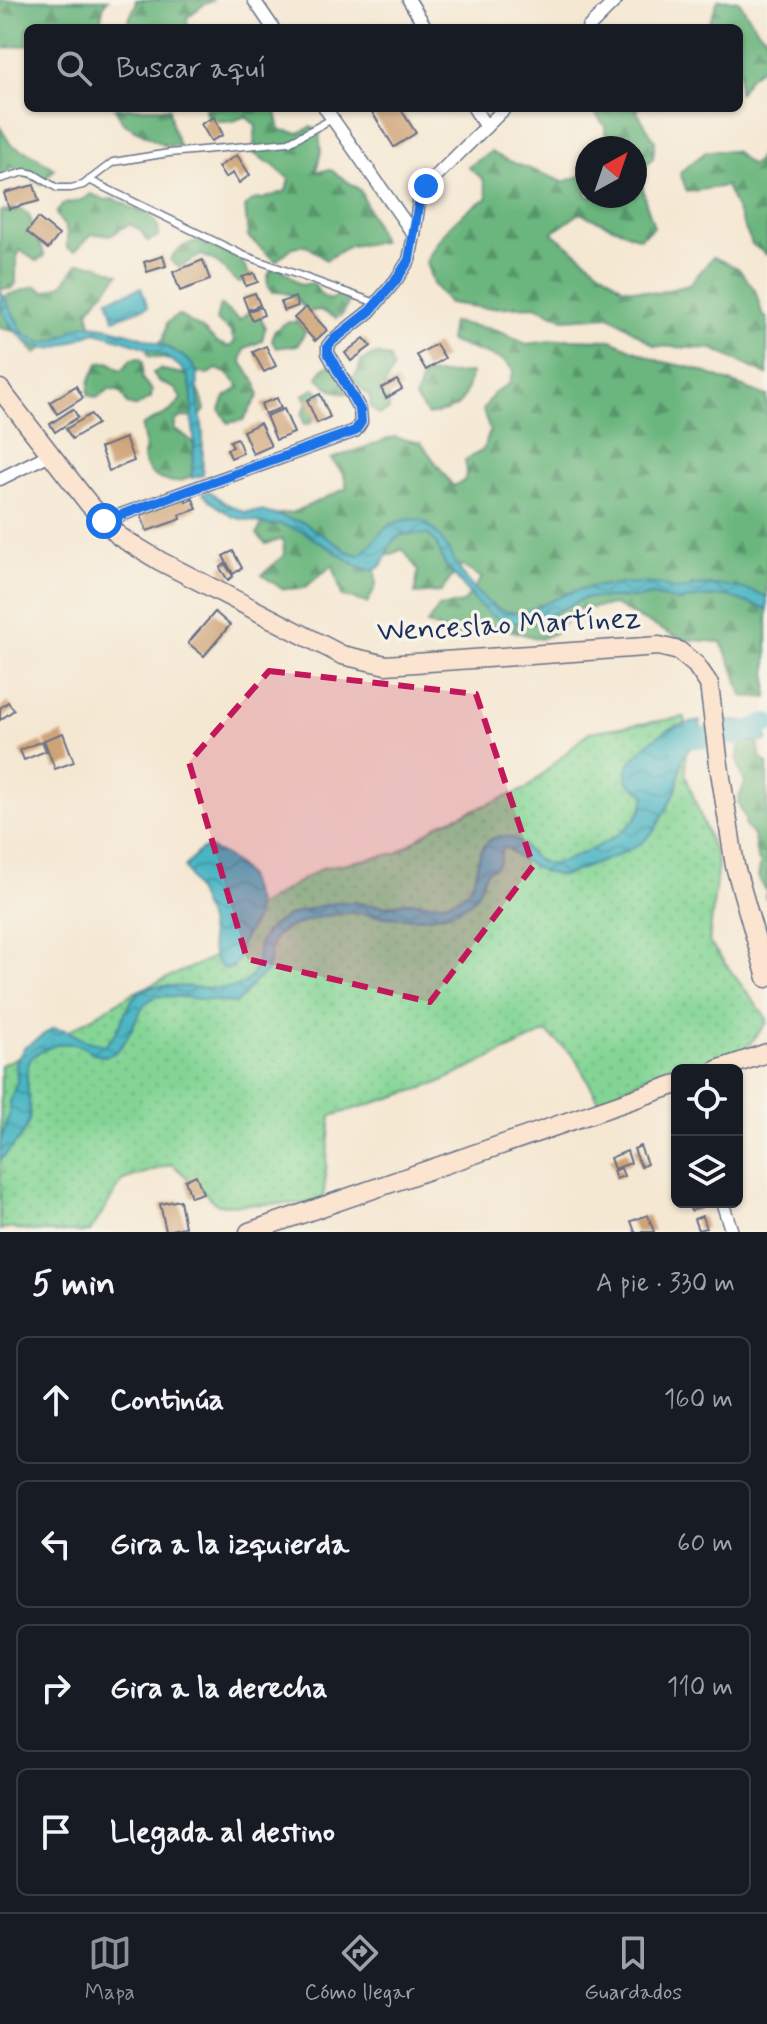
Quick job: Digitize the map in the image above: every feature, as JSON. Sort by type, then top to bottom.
[{"type":"main road","name":"Wenceslao Martínez","points":[[0,389],[120,537],[160,561],[342,655],[386,665],[659,646],[679,651],[696,665],[709,684],[735,866],[767,978]]},
{"type":"main road","points":[[736,1064],[767,1054]]},
{"type":"main road","points":[[249,1232],[671,1086]]},
{"type":"street","points":[[254,0],[270,24]]},
{"type":"street","points":[[409,0],[424,24]]},
{"type":"street","points":[[592,24],[616,0]]},
{"type":"street","points":[[477,112],[486,127]]},
{"type":"street","points":[[104,521],[355,431],[361,422],[360,410],[328,353],[328,346],[377,304],[409,260],[419,202],[426,186],[501,112]]},
{"type":"street","points":[[329,114],[414,235]]},
{"type":"street","points":[[0,479],[50,454]]},
{"type":"street","points":[[724,1208],[732,1232]]},
{"type":"lane","points":[[0,179],[25,172],[57,188],[71,188],[83,185],[113,162],[169,153],[289,142],[329,114]]},
{"type":"lane","points":[[89,180],[243,255],[377,304]]},
{"type":"highlighted area","points":[[269,671],[476,694],[533,866],[430,1002],[247,959],[189,762]]},
{"type":"green space","points":[[0,0],[108,0],[104,4],[100,24],[24,24],[24,46],[0,49]]},
{"type":"green space","points":[[135,0],[214,0],[187,18],[188,24],[127,24]]},
{"type":"green space","points":[[718,0],[738,0],[758,30],[767,37],[767,67],[765,65],[749,78],[743,87],[743,24],[713,24],[710,21]]},
{"type":"green space","points":[[117,112],[170,112],[179,146],[163,145],[123,123]]},
{"type":"green space","points":[[206,112],[276,112],[280,130],[299,133],[311,127],[319,131],[321,152],[316,171],[331,170],[360,190],[382,242],[349,246],[326,260],[306,245],[293,247],[276,261],[248,237],[245,206],[256,199],[286,191],[289,179],[253,153],[256,126],[246,116],[231,122],[207,119]]},
{"type":"green space","points":[[594,112],[637,112],[655,141],[653,158],[647,164],[647,136],[605,136],[605,126]]},
{"type":"green space","points":[[0,127],[11,145],[55,169],[41,184],[12,167],[0,182]]},
{"type":"green space","points":[[767,142],[767,255],[752,244],[726,186],[687,192],[680,172],[707,151],[734,151],[751,166],[758,160]]},
{"type":"green space","points":[[491,152],[563,182],[575,178],[575,208],[647,206],[654,227],[639,238],[580,213],[552,233],[622,287],[656,293],[689,285],[713,257],[738,268],[755,290],[763,316],[767,318],[767,375],[713,349],[655,346],[611,316],[564,319],[536,306],[484,308],[449,303],[433,284],[426,262],[451,225],[488,198],[483,179],[468,167]]},
{"type":"green space","points":[[91,194],[124,203],[132,209],[146,209],[158,226],[159,236],[148,241],[139,229],[129,224],[112,235],[92,234],[75,251],[67,248],[66,230],[56,214],[63,205]]},
{"type":"green space","points":[[14,209],[28,215],[44,257],[36,261],[20,250],[16,261],[16,284],[10,289],[0,289],[0,211]]},
{"type":"green space","points":[[197,241],[237,253],[250,276],[247,281],[238,283],[218,263],[201,255],[179,267],[170,260],[178,250]]},
{"type":"green space","points":[[79,263],[97,265],[119,274],[88,310],[92,330],[79,338],[63,335],[35,354],[18,332],[0,328],[0,300],[36,286],[45,292],[62,285]]},
{"type":"green space","points":[[281,268],[301,285],[313,283],[321,295],[330,300],[338,295],[344,297],[348,303],[343,314],[336,318],[320,310],[307,312],[293,296],[272,292],[268,283],[269,274],[272,269]]},
{"type":"green space","points":[[220,305],[240,320],[251,310],[259,313],[265,328],[262,341],[245,348],[241,361],[256,383],[259,395],[243,420],[228,423],[220,410],[225,397],[240,387],[228,374],[217,369],[207,375],[170,360],[149,356],[147,351],[163,340],[167,323],[178,315],[204,330],[216,342],[229,347],[235,342],[230,331],[216,320]]},
{"type":"green space","points":[[287,322],[297,322],[305,332],[298,345],[276,348],[272,341],[274,331]]},
{"type":"green space","points":[[452,322],[496,330],[526,344],[567,339],[611,340],[659,361],[693,368],[767,396],[767,698],[742,696],[721,642],[680,639],[614,605],[574,610],[558,632],[540,639],[495,626],[456,636],[427,624],[439,607],[463,603],[482,578],[460,565],[441,592],[415,594],[418,571],[403,549],[375,561],[376,586],[367,603],[342,596],[333,565],[304,588],[282,589],[262,575],[284,555],[283,539],[266,544],[257,534],[266,515],[292,513],[347,488],[344,475],[331,459],[394,437],[421,443],[453,486],[464,481],[467,472],[465,460],[483,450],[490,431],[483,410],[495,392],[509,384],[514,370],[503,360],[449,341]]},
{"type":"green space","points":[[376,354],[390,358],[393,369],[384,387],[389,397],[389,410],[379,415],[370,407],[370,397],[353,380],[352,388],[346,394],[332,390],[318,378],[322,369],[334,363],[352,379],[361,361]]},
{"type":"green space","points":[[140,358],[143,363],[142,379],[152,390],[151,398],[136,407],[127,404],[121,392],[109,389],[98,398],[88,395],[90,379],[99,363],[110,362],[120,370],[131,359]]},
{"type":"green space","points":[[160,369],[190,377],[203,400],[205,410],[199,418],[182,417],[176,420],[174,430],[192,441],[195,451],[196,471],[184,480],[170,482],[156,477],[143,460],[145,446],[142,426],[169,412],[181,398],[175,389],[158,381],[153,373]]},
{"type":"green space","points":[[472,373],[459,404],[448,410],[428,415],[415,399],[423,375]]},
{"type":"green space","points":[[314,389],[323,394],[322,402],[311,423],[304,424],[302,413],[307,402],[303,395]]},
{"type":"green space","points":[[685,717],[686,776],[718,863],[709,942],[767,1019],[737,1059],[704,1064],[671,1064],[671,1069],[657,1071],[599,1101],[574,1056],[546,1032],[436,1084],[331,1116],[323,1203],[218,1205],[172,1164],[123,1180],[90,1232],[0,1230],[1,1065],[62,1035],[131,994],[212,958],[252,910],[322,868],[397,853],[441,823],[526,789],[589,732]]},
{"type":"green space","points":[[745,742],[759,745],[760,758],[767,763],[767,892],[759,879],[761,863],[757,858],[754,837],[745,826],[738,803],[745,783],[738,756],[740,745]]},
{"type":"water","points":[[141,288],[148,307],[114,319],[108,299]]},
{"type":"water","points":[[0,290],[24,334],[42,343],[58,339],[82,325],[97,326],[147,339],[190,362],[197,377],[203,433],[203,475],[192,478],[191,392],[182,369],[147,348],[95,332],[58,347],[38,347],[12,327],[4,313]]},
{"type":"water","points":[[209,491],[244,512],[261,511],[304,523],[349,552],[359,555],[390,524],[419,520],[434,529],[479,594],[492,605],[508,612],[528,610],[582,589],[636,583],[657,584],[677,590],[704,585],[741,588],[767,597],[767,609],[727,596],[679,601],[652,595],[585,598],[533,624],[504,622],[478,604],[445,565],[436,543],[429,535],[402,535],[395,539],[378,568],[361,568],[303,532],[280,524],[269,525],[233,517],[203,494]]},
{"type":"water","points":[[767,716],[767,741],[729,741],[725,721],[759,721]]},
{"type":"water","points":[[700,721],[703,742],[693,746],[683,756],[676,791],[655,830],[642,843],[563,876],[544,872],[502,847],[500,861],[495,868],[488,870],[474,898],[453,911],[408,918],[343,914],[312,919],[290,927],[273,942],[265,973],[235,1003],[155,997],[142,1009],[126,1039],[113,1054],[102,1056],[82,1046],[66,1043],[34,1056],[27,1072],[29,1120],[21,1137],[0,1160],[0,1142],[17,1082],[16,1062],[24,1048],[53,1028],[104,1045],[117,1031],[129,1004],[141,991],[161,986],[239,986],[255,971],[262,937],[277,922],[295,913],[342,902],[385,906],[406,902],[435,904],[451,901],[470,887],[482,849],[497,837],[512,838],[535,858],[548,864],[594,848],[628,826],[643,806],[645,794],[629,783],[626,776],[633,759],[667,730]]},
{"type":"water","points":[[207,847],[224,855],[247,876],[256,903],[256,918],[240,946],[240,956],[233,968],[224,969],[212,951],[206,915],[185,867]]},
{"type":"building","points":[[372,112],[403,112],[416,133],[394,147]]},
{"type":"building","points":[[214,117],[223,135],[211,141],[201,124]]},
{"type":"building","points":[[237,155],[250,175],[239,183],[233,173],[225,178],[218,167]]},
{"type":"building","points":[[34,185],[39,201],[9,209],[4,193]]},
{"type":"building","points":[[38,218],[59,235],[48,249],[27,232]]},
{"type":"building","points":[[163,256],[166,266],[147,272],[144,262]]},
{"type":"building","points":[[203,260],[210,280],[180,291],[173,272]]},
{"type":"building","points":[[254,273],[258,282],[246,286],[242,277]]},
{"type":"building","points":[[255,293],[260,305],[248,310],[243,297]]},
{"type":"building","points":[[295,297],[298,306],[284,311],[281,302]]},
{"type":"building","points":[[261,307],[264,315],[252,320],[248,311]]},
{"type":"building","points":[[306,307],[327,330],[315,341],[294,318]]},
{"type":"building","points":[[364,338],[371,346],[351,361],[345,353]]},
{"type":"building","points":[[436,344],[445,358],[426,370],[417,355]]},
{"type":"building","points":[[266,346],[276,366],[264,372],[253,352]]},
{"type":"building","points":[[397,380],[402,389],[386,398],[381,388]]},
{"type":"building","points":[[76,386],[83,398],[57,414],[50,402]]},
{"type":"building","points":[[320,394],[330,417],[317,423],[307,400]]},
{"type":"building","points":[[277,398],[281,408],[265,414],[261,404]]},
{"type":"building","points":[[73,409],[78,417],[55,432],[50,424]]},
{"type":"building","points":[[284,409],[294,433],[276,440],[266,416]]},
{"type":"building","points":[[91,414],[97,424],[72,439],[66,429]]},
{"type":"building","points":[[260,423],[271,446],[253,454],[243,431]]},
{"type":"building","points":[[125,438],[134,461],[109,471],[100,448]]},
{"type":"building","points":[[237,438],[243,453],[231,458],[227,449],[233,447],[230,441]]},
{"type":"building","points":[[185,496],[186,502],[193,499],[197,509],[180,515],[181,519],[147,531],[141,515]]},
{"type":"building","points":[[233,551],[242,568],[233,574],[223,556]]},
{"type":"building","points":[[225,564],[233,576],[228,580],[220,568]]},
{"type":"building","points":[[215,612],[230,625],[204,656],[188,643]]},
{"type":"building","points":[[8,702],[14,710],[0,720],[0,708]]},
{"type":"building","points":[[63,733],[74,762],[55,769],[44,740]]},
{"type":"building","points":[[42,741],[46,751],[24,760],[20,750]]},
{"type":"building","points":[[640,1146],[647,1164],[641,1167],[634,1149]]},
{"type":"building","points":[[627,1151],[631,1163],[614,1169],[610,1158]]},
{"type":"building","points":[[621,1168],[624,1176],[616,1179],[613,1171]]},
{"type":"building","points":[[196,1175],[203,1193],[191,1197],[185,1180]]},
{"type":"building","points":[[180,1200],[185,1227],[166,1231],[160,1204]]},
{"type":"building","points":[[648,1215],[654,1232],[635,1232],[631,1221]]},
{"type":"building","points":[[702,1216],[706,1228],[698,1230],[694,1219]]},
{"type":"waterway","points":[[676,742],[702,739],[719,732],[735,736],[767,723]]},
{"type":"route","points":[[104,521],[355,431],[361,422],[360,410],[328,353],[328,346],[370,311],[409,260],[419,202],[426,186]]}]
